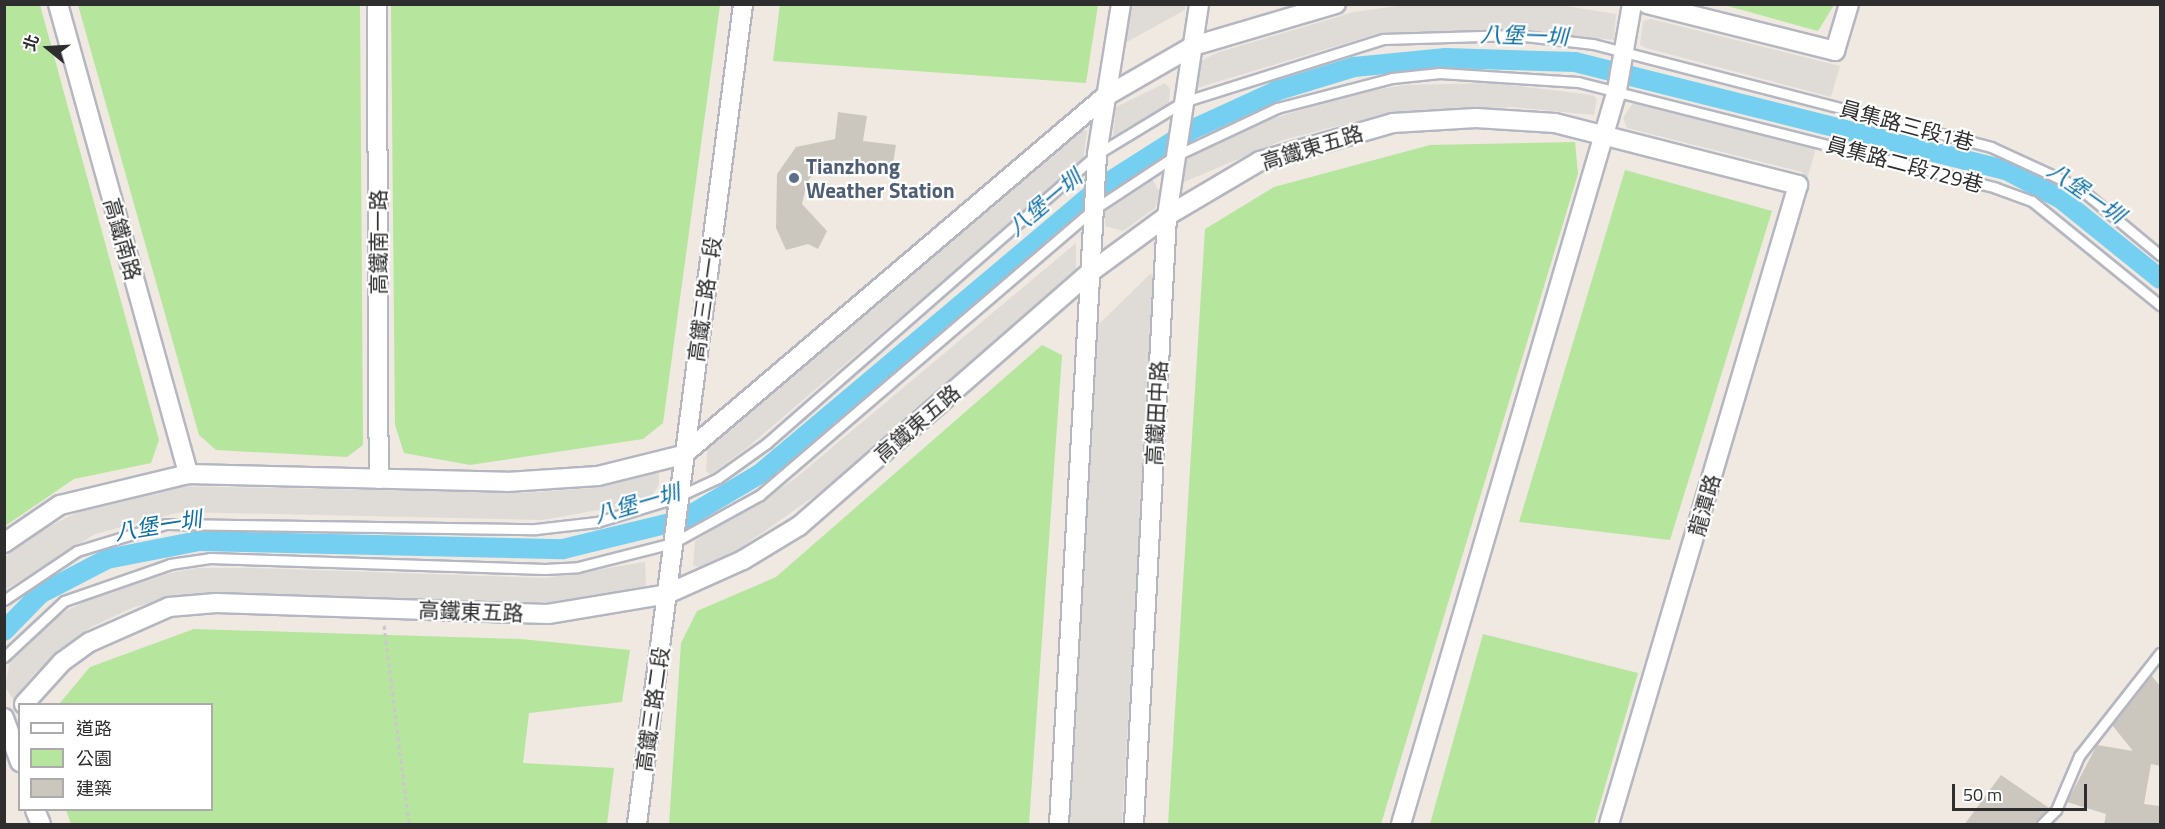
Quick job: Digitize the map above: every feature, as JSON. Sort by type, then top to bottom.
[{"type":"street","name":"高鐵南路","points":[[58,4],[188,474]]},
{"type":"street","name":"高鐵南一路","points":[[377,4],[379,479]]},
{"type":"street","name":"高鐵三路一段","points":[[667,594],[675,498],[683,455],[743,4]]},
{"type":"street","points":[[1059,825],[1097,154],[1103,98],[1121,4]]},
{"type":"street","name":"高鐵田中路","points":[[1134,825],[1167,216],[1199,4]]},
{"type":"street","points":[[4,543],[60,505],[188,474],[507,482],[598,476],[683,455],[1103,98],[1193,46],[1336,4]]},
{"type":"street","points":[[1401,825],[1617,90],[1627,50],[1632,4]]},
{"type":"street","points":[[1647,4],[1835,51],[1849,4]]},
{"type":"street","name":"高鐵東五路","points":[[26,703],[62,662],[90,642],[169,607],[216,603],[548,614],[667,594],[743,560],[799,526],[1089,274],[1167,216],[1260,160],[1393,123],[1476,118],[1555,123],[1798,185]]},
{"type":"street","name":"龍潭路","points":[[1609,825],[1798,185]]},
{"type":"street","name":"高鐵三路二段","points":[[637,825],[667,594]]},
{"type":"street","points":[[18,711],[5,721],[18,757]]},
{"type":"lane","name":"員集路三段1巷","points":[[4,600],[77,551],[166,524],[536,529],[597,522],[675,498],[718,478],[767,443],[1097,154],[1183,102],[1383,39],[1516,34],[1627,50],[2030,161],[2078,187],[2160,255]]},
{"type":"lane","name":"員集路二段729巷","points":[[4,657],[64,601],[170,564],[210,558],[578,567],[673,543],[787,474],[1093,210],[1175,156],[1277,108],[1392,78],[1440,73],[1536,76],[1617,90],[2032,201],[2160,305]]},
{"type":"lane","points":[[2042,825],[2056,810],[2079,756],[2160,653]]},
{"type":"path","points":[[382,608],[409,825]]},
{"type":"green space","points":[[5,4],[40,5],[159,440],[151,463],[74,479],[5,526]]},
{"type":"green space","points":[[780,4],[1098,5],[1086,83],[773,61]]},
{"type":"green space","points":[[78,5],[360,5],[363,445],[347,457],[216,450],[199,435]]},
{"type":"green space","points":[[391,5],[720,5],[663,423],[643,439],[470,465],[404,453],[395,425]]},
{"type":"green space","points":[[1724,5],[1834,5],[1818,31]]},
{"type":"green space","points":[[1575,142],[1578,174],[1381,824],[1168,824],[1205,229],[1274,187],[1430,145]]},
{"type":"green space","points":[[1625,170],[1772,211],[1670,540],[1519,522]]},
{"type":"green space","points":[[1042,345],[1062,355],[1029,824],[669,824],[681,643],[697,611],[776,577]]},
{"type":"green space","points":[[194,629],[521,639],[630,650],[622,702],[529,713],[523,763],[614,768],[607,824],[71,824],[66,811],[213,811],[213,703],[60,703],[90,667]]},
{"type":"green space","points":[[1483,634],[1638,673],[1594,824],[1430,824]]},
{"type":"shaded area","points":[[1131,4],[1186,5],[1185,10],[1125,43]]},
{"type":"shaded area","points":[[1553,4],[1616,14],[1614,40],[1507,29],[1376,34],[1197,88],[1201,61],[1216,53],[1354,12],[1405,5]]},
{"type":"shaded area","points":[[1651,19],[1840,66],[1831,97],[1646,48],[1640,45],[1643,21]]},
{"type":"shaded area","points":[[1165,83],[1170,89],[1169,104],[1113,136],[1116,107]]},
{"type":"shaded area","points":[[1493,83],[1593,95],[1597,99],[1594,115],[1512,107],[1388,113],[1283,140],[1184,182],[1184,156],[1268,120],[1348,95],[1404,85]]},
{"type":"shaded area","points":[[1634,102],[1816,148],[1806,183],[1802,172],[1627,128],[1623,118]]},
{"type":"shaded area","points":[[1081,129],[1087,131],[1083,161],[748,447],[710,475],[706,470],[708,442]]},
{"type":"shaded area","points":[[1153,180],[1160,193],[1155,208],[1123,231],[1105,226],[1105,212]]},
{"type":"shaded area","points":[[1076,243],[1076,269],[826,488],[732,554],[700,568],[693,565],[695,541],[792,481]]},
{"type":"shaded area","points":[[1150,274],[1155,276],[1122,824],[1069,824],[1097,326]]},
{"type":"shaded area","points":[[651,470],[659,474],[659,485],[648,501],[543,520],[181,512],[95,534],[5,590],[5,557],[32,535],[92,505],[175,486],[522,493],[594,488]]},
{"type":"shaded area","points":[[645,562],[646,585],[640,589],[554,602],[177,597],[134,607],[91,627],[36,672],[13,699],[5,687],[10,661],[57,616],[92,597],[149,577],[197,568],[251,568],[546,578]]},
{"type":"building","name":"Tianzhong Weather Station","points":[[838,112],[867,116],[863,141],[896,145],[892,170],[836,163],[819,167],[807,182],[802,204],[827,231],[818,249],[808,244],[786,250],[776,228],[777,174],[796,147],[835,139]]},
{"type":"building","points":[[2151,675],[2160,686],[2160,766],[2151,764],[2144,804],[2160,806],[2160,823],[2104,825],[2106,814],[2067,802],[2097,745],[2133,751],[2112,725]]},
{"type":"building","points":[[2001,775],[2049,808],[2034,825],[1964,825]]},
{"type":"waterway","name":"八堡一圳","points":[[4,631],[40,594],[107,559],[199,541],[563,549],[682,520],[761,473],[1098,189],[1191,130],[1276,91],[1354,67],[1446,58],[1575,62],[2008,171],[2061,199],[2160,279]]},
{"type":"place","name":"Tianzhong Weather Station","points":[[794,178]]}]
